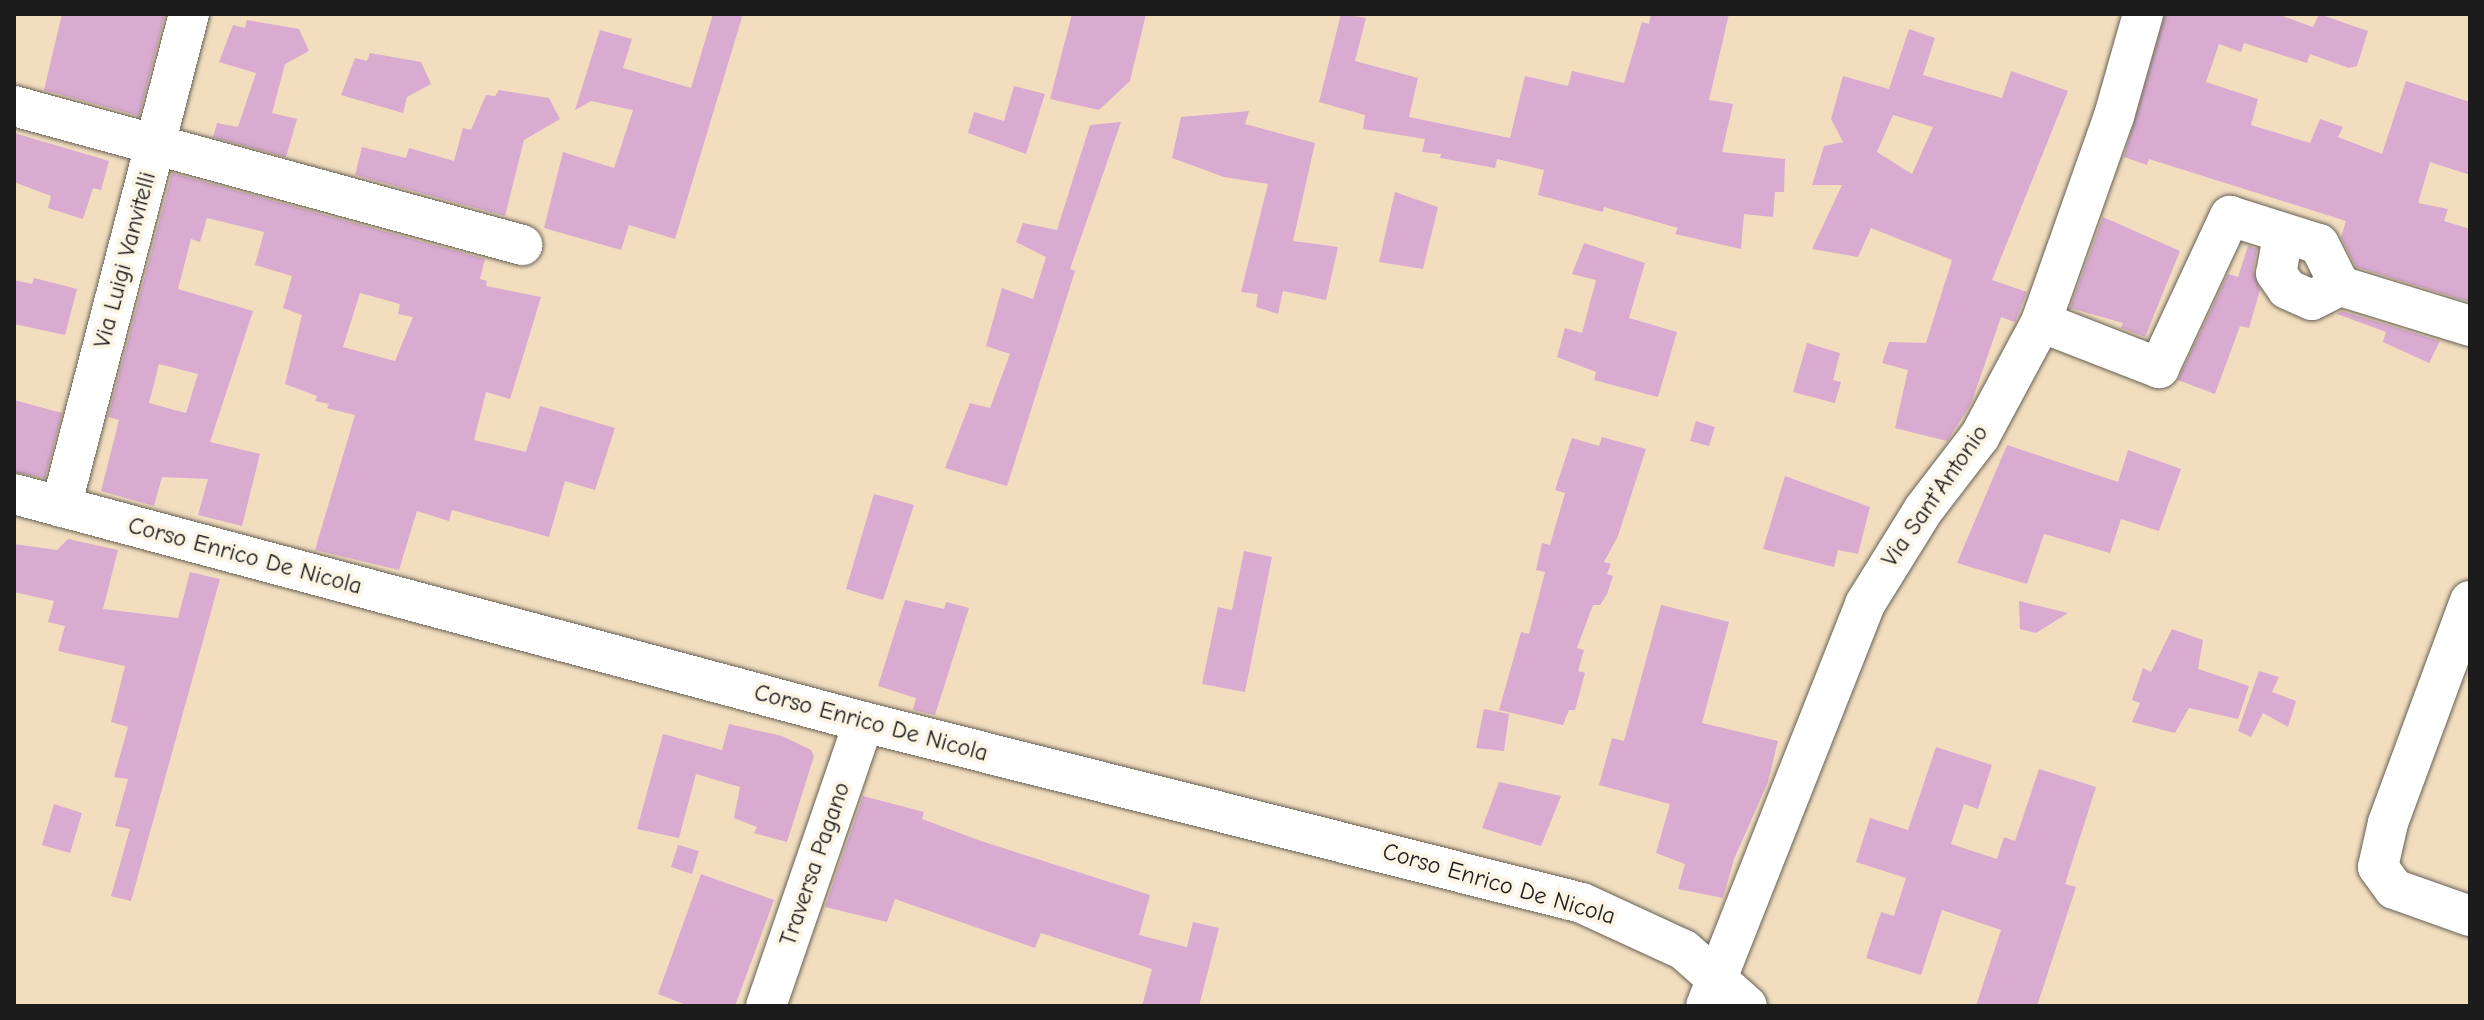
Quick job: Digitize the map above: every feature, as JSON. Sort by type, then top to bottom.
[{"type":"street","name":"Via Luigi Vanvitelli","points":[[61,507],[189,14]]},
{"type":"street","name":"Via Sant'Antonio","points":[[1712,991],[1865,604],[1924,509],[1980,436],[2041,322],[2114,116],[2143,14]]},
{"type":"street","points":[[14,106],[522,245]]},
{"type":"street","points":[[2041,322],[2159,368],[2230,216],[2283,235],[2276,273],[2287,289],[2312,300],[2340,286],[2470,326]]},
{"type":"street","name":"Corso Enrico De Nicola","points":[[14,494],[864,722],[1582,903],[1684,950],[1712,991],[1747,1006]]},
{"type":"street","points":[[2470,601],[2388,823],[2378,867],[2383,881],[2394,889],[2470,916]]},
{"type":"street","name":"Traversa Pagano","points":[[766,1006],[864,722]]},
{"type":"building","points":[[62,14],[165,14],[139,116],[44,90]]},
{"type":"building","points":[[713,14],[743,14],[675,239],[629,225],[621,250],[544,228],[563,152],[614,168],[633,110],[591,101],[575,110],[600,30],[632,39],[623,68],[691,88]]},
{"type":"building","points":[[1072,14],[1146,14],[1130,81],[1099,110],[1050,99]]},
{"type":"building","points":[[1341,14],[1366,18],[1355,61],[1418,78],[1409,117],[1510,138],[1525,76],[1568,86],[1572,71],[1624,83],[1642,22],[1649,24],[1651,14],[1729,14],[1709,100],[1733,104],[1722,152],[1785,159],[1784,192],[1775,192],[1773,217],[1744,214],[1741,249],[1675,234],[1678,228],[1604,207],[1603,212],[1538,195],[1544,170],[1497,159],[1495,168],[1440,158],[1441,154],[1422,152],[1425,139],[1363,129],[1365,115],[1319,102]]},
{"type":"building","points":[[2165,14],[2277,14],[2313,27],[2319,14],[2368,31],[2357,66],[2349,68],[2310,54],[2307,63],[2244,43],[2241,52],[2219,44],[2206,82],[2258,99],[2251,125],[2310,143],[2320,119],[2343,127],[2338,137],[2382,154],[2406,81],[2470,102],[2470,175],[2430,162],[2418,203],[2448,209],[2444,221],[2470,229],[2470,302],[2356,267],[2341,237],[2346,221],[2149,159],[2147,165],[2124,157]]},
{"type":"building","points":[[247,20],[299,29],[309,51],[285,64],[272,113],[297,119],[286,157],[213,137],[217,123],[238,127],[256,73],[219,62],[233,25],[245,28]]},
{"type":"building","points":[[1909,29],[1935,38],[1923,75],[2002,98],[2011,71],[2068,91],[1992,280],[2027,292],[2015,322],[2001,317],[1971,404],[1947,441],[1895,428],[1908,370],[1882,363],[1889,342],[1926,343],[1952,260],[1871,228],[1858,257],[1812,249],[1842,185],[1812,185],[1824,146],[1843,142],[1831,119],[1843,76],[1889,89]],"holes":[[[1893,115],[1933,127],[1912,174],[1877,152]]]},
{"type":"building","points":[[370,53],[421,62],[431,84],[407,97],[403,113],[341,95],[355,58],[367,61]]},
{"type":"building","points":[[1014,86],[1045,94],[1026,154],[968,133],[974,112],[1004,121]]},
{"type":"building","points":[[499,90],[549,98],[560,119],[524,140],[505,216],[355,175],[362,147],[406,158],[409,148],[454,161],[463,128],[471,130],[486,95],[495,96]]},
{"type":"building","points":[[1249,111],[1245,124],[1315,143],[1293,241],[1338,247],[1326,300],[1283,291],[1278,314],[1256,307],[1258,294],[1241,292],[1268,184],[1224,177],[1172,158],[1181,117]]},
{"type":"building","points":[[1121,122],[1070,269],[1075,271],[1007,486],[945,468],[970,403],[990,408],[1010,354],[986,346],[1002,288],[1033,299],[1046,257],[1016,242],[1023,223],[1057,230],[1090,125]]},
{"type":"building","points":[[14,133],[109,161],[101,190],[93,188],[83,219],[48,208],[51,196],[14,182]]},
{"type":"building","points":[[172,173],[485,259],[480,279],[487,281],[486,286],[541,297],[510,399],[486,392],[474,440],[526,452],[540,406],[615,428],[595,490],[565,481],[549,537],[452,510],[449,521],[417,511],[399,570],[315,550],[355,415],[327,408],[329,404],[315,401],[317,396],[285,384],[302,315],[283,308],[292,276],[255,265],[264,232],[207,218],[200,242],[191,239],[178,289],[253,311],[210,442],[260,454],[242,526],[198,515],[208,479],[162,477],[154,506],[101,491],[119,420],[108,417]],"holes":[[[360,293],[400,304],[398,314],[413,317],[395,361],[343,347]],[[159,364],[198,374],[186,413],[149,403]]]},
{"type":"building","points":[[1395,192],[1438,207],[1423,269],[1379,262]]},
{"type":"building","points":[[2103,217],[2180,251],[2145,337],[2121,328],[2123,323],[2070,308]]},
{"type":"building","points":[[1584,243],[1645,263],[1629,318],[1677,332],[1658,397],[1594,380],[1596,372],[1557,357],[1565,328],[1582,333],[1596,280],[1572,274]]},
{"type":"building","points":[[2248,246],[2257,249],[2253,270],[2260,290],[2249,328],[2240,326],[2215,394],[2178,380],[2228,274],[2238,277]]},
{"type":"building","points":[[34,278],[77,289],[65,335],[14,324],[14,280],[32,284]]},
{"type":"building","points":[[2342,311],[2440,341],[2429,363],[2383,342],[2386,332],[2337,314]]},
{"type":"building","points":[[1807,343],[1840,353],[1833,380],[1841,382],[1835,403],[1793,392]]},
{"type":"building","points":[[14,400],[62,413],[45,478],[14,472]]},
{"type":"building","points":[[1696,421],[1715,427],[1709,446],[1690,441]]},
{"type":"building","points":[[1602,437],[1646,449],[1618,536],[1604,562],[1611,564],[1607,574],[1613,576],[1607,594],[1600,605],[1593,605],[1577,648],[1584,650],[1578,671],[1585,673],[1575,710],[1569,710],[1563,725],[1499,710],[1521,632],[1529,634],[1545,572],[1536,570],[1542,543],[1550,545],[1565,493],[1555,490],[1572,438],[1599,446]]},
{"type":"building","points":[[2007,445],[2118,482],[2128,450],[2181,469],[2159,531],[2121,519],[2110,553],[2044,534],[2027,584],[1957,563]]},
{"type":"building","points":[[1785,476],[1870,507],[1858,554],[1838,550],[1834,567],[1763,549]]},
{"type":"building","points":[[874,494],[914,505],[883,600],[846,589]]},
{"type":"building","points":[[68,539],[118,550],[103,609],[178,618],[190,572],[220,579],[131,901],[111,896],[130,829],[115,826],[128,779],[114,777],[128,727],[111,722],[125,666],[58,651],[65,626],[48,622],[54,601],[14,592],[14,544],[57,550]]},
{"type":"building","points":[[1244,551],[1272,557],[1245,692],[1202,684],[1218,607],[1232,610]]},
{"type":"building","points":[[905,600],[944,609],[946,602],[969,608],[935,715],[913,710],[916,698],[878,686]]},
{"type":"building","points":[[2019,601],[2068,613],[2036,633],[2020,629]]},
{"type":"building","points":[[1661,605],[1729,622],[1702,723],[1778,741],[1768,782],[1734,859],[1723,898],[1678,889],[1685,864],[1656,853],[1670,804],[1599,785],[1612,738],[1624,741]]},
{"type":"building","points":[[2172,629],[2203,640],[2198,669],[2249,686],[2238,719],[2189,708],[2175,733],[2132,722],[2140,703],[2132,700],[2143,668],[2151,672]]},
{"type":"building","points":[[2259,671],[2279,677],[2272,692],[2296,701],[2288,727],[2263,713],[2251,737],[2238,731]]},
{"type":"building","points":[[1484,709],[1509,714],[1504,751],[1476,748]]},
{"type":"building","points":[[729,724],[782,736],[811,750],[814,756],[787,842],[754,833],[757,827],[734,818],[740,787],[696,774],[679,838],[637,829],[663,734],[722,750]]},
{"type":"building","points":[[1936,747],[1992,765],[1978,809],[1964,804],[1951,844],[1997,859],[2004,837],[2015,841],[2039,769],[2096,787],[2065,884],[2076,887],[2037,1006],[1976,1006],[2001,930],[1942,910],[1921,975],[1866,958],[1881,912],[1894,916],[1906,878],[1856,862],[1870,818],[1908,830]]},
{"type":"building","points":[[1499,782],[1561,796],[1541,846],[1482,828]]},
{"type":"building","points":[[863,796],[924,812],[922,819],[981,841],[1150,895],[1139,935],[1187,947],[1193,922],[1219,928],[1199,1006],[1142,1006],[1152,969],[1041,933],[1035,948],[895,899],[887,922],[825,907]]},
{"type":"building","points":[[54,804],[82,813],[70,853],[42,845]]},
{"type":"building","points":[[678,845],[699,851],[692,874],[671,867]]},
{"type":"building","points":[[701,874],[774,900],[735,1006],[689,1006],[658,994]]}]
